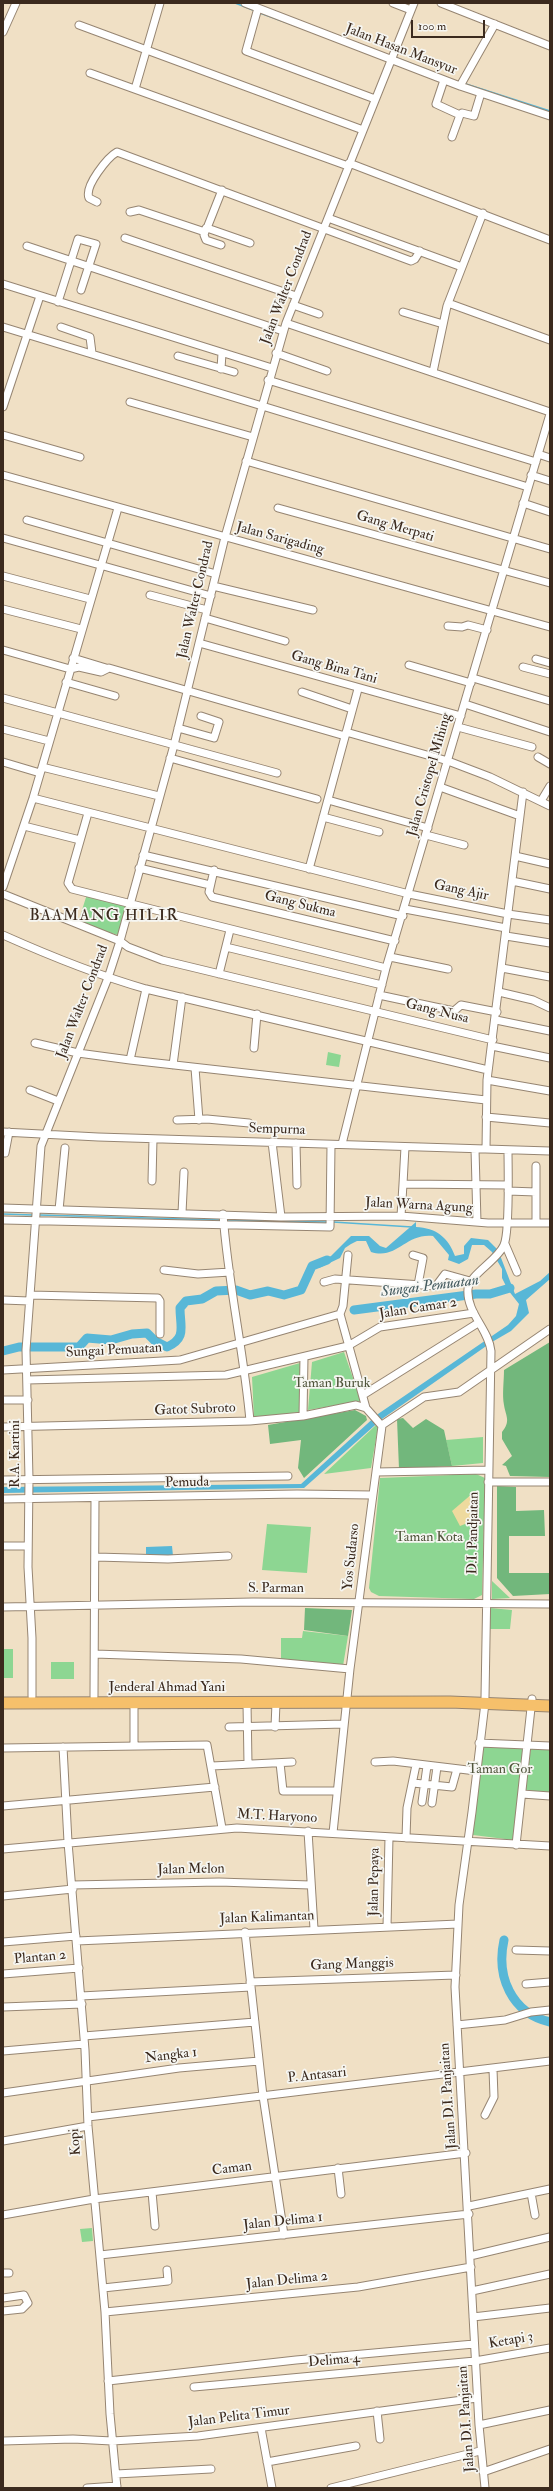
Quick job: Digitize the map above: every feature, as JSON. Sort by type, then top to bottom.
[{"type":"highway","name":"Jenderal Ahmad Yani","points":[[3,1696],[328,1700]]},
{"type":"highway","points":[[328,1700],[485,1700],[531,1702],[550,1700]]},
{"type":"highway","name":"Jenderal Ahmad Yani","points":[[3,1703],[276,1703],[328,1700]]},
{"type":"highway","points":[[347,1700],[371,1703],[485,1700]]},
{"type":"highway","points":[[531,1702],[550,1706]]},
{"type":"street","points":[[3,32],[16,3]]},
{"type":"street","points":[[135,89],[160,3]]},
{"type":"street","name":"Jalan Hasan Mansyur","points":[[245,3],[460,86],[550,116]]},
{"type":"street","points":[[393,3],[413,6]]},
{"type":"street","points":[[441,3],[550,46]]},
{"type":"street","name":"Jalan Walter Condrad","points":[[36,1215],[40,1149],[44,1133],[108,978],[120,941],[174,745],[225,537],[276,353],[296,296],[413,6]]},
{"type":"street","points":[[258,8],[246,51],[375,99]]},
{"type":"street","points":[[460,86],[494,24]]},
{"type":"street","points":[[79,25],[146,48],[363,130]]},
{"type":"street","points":[[90,73],[483,213],[550,240]]},
{"type":"street","points":[[444,80],[436,105],[460,115],[462,113],[474,116],[481,93]]},
{"type":"street","points":[[452,137],[460,115]]},
{"type":"street","points":[[98,202],[89,198],[88,192],[100,167],[110,160],[116,152],[411,261],[415,259],[420,251]]},
{"type":"street","points":[[221,245],[206,240],[206,229],[222,190]]},
{"type":"street","points":[[130,212],[139,210],[250,243]]},
{"type":"street","points":[[432,372],[448,303],[483,213]]},
{"type":"street","points":[[328,218],[462,267]]},
{"type":"street","points":[[125,238],[296,296]]},
{"type":"street","points":[[58,302],[78,239],[95,244],[81,290]]},
{"type":"street","points":[[27,246],[283,331]]},
{"type":"street","points":[[3,284],[272,368]]},
{"type":"street","points":[[3,407],[40,296]]},
{"type":"street","points":[[448,303],[550,340]]},
{"type":"street","points":[[293,305],[319,314]]},
{"type":"street","points":[[403,312],[442,324]]},
{"type":"street","points":[[286,323],[550,413]]},
{"type":"street","points":[[3,327],[528,487]]},
{"type":"street","points":[[61,327],[90,337],[92,353]]},
{"type":"street","points":[[221,368],[222,353]]},
{"type":"street","points":[[276,353],[327,371]]},
{"type":"street","points":[[178,356],[234,372]]},
{"type":"street","points":[[268,380],[537,458],[550,458]]},
{"type":"street","points":[[130,402],[252,437]]},
{"type":"street","name":"Jalan Cristopel Mihing","points":[[342,1144],[366,1041],[386,968],[404,913],[531,475],[537,458],[547,438],[550,413]]},
{"type":"street","points":[[3,435],[80,457]]},
{"type":"street","points":[[246,461],[550,550]]},
{"type":"street","name":"Jalan Sarigading","points":[[3,475],[550,627]]},
{"type":"street","points":[[531,475],[550,481]]},
{"type":"street","points":[[523,503],[550,512]]},
{"type":"street","points":[[3,887],[33,798],[81,629],[118,508]]},
{"type":"street","name":"Gang Merpati","points":[[278,508],[550,583]]},
{"type":"street","points":[[27,520],[216,574]]},
{"type":"street","points":[[3,538],[211,596]]},
{"type":"street","points":[[3,576],[90,599]]},
{"type":"street","points":[[213,586],[313,610]]},
{"type":"street","points":[[150,595],[207,610]]},
{"type":"street","points":[[3,608],[81,629]]},
{"type":"street","points":[[205,618],[285,641]]},
{"type":"street","points":[[448,626],[462,628],[468,624],[486,630]]},
{"type":"street","name":"Gang Bina Tani","points":[[199,643],[358,689],[461,716]]},
{"type":"street","points":[[3,650],[70,669],[79,667],[101,672],[106,668]]},
{"type":"street","points":[[73,658],[345,734],[448,761],[523,792],[550,806]]},
{"type":"street","points":[[536,659],[550,663]]},
{"type":"street","points":[[409,665],[550,701]]},
{"type":"street","points":[[523,667],[550,674]]},
{"type":"street","points":[[66,682],[115,696]]},
{"type":"street","points":[[309,869],[358,689]]},
{"type":"street","points":[[302,692],[352,709]]},
{"type":"street","points":[[3,698],[277,773]]},
{"type":"street","points":[[465,704],[550,732]]},
{"type":"street","points":[[178,728],[214,738],[219,722],[201,716]]},
{"type":"street","points":[[458,727],[532,748]]},
{"type":"street","points":[[3,729],[49,741]]},
{"type":"street","points":[[538,757],[550,764]]},
{"type":"street","points":[[170,758],[317,798]]},
{"type":"street","points":[[3,762],[159,796]]},
{"type":"street","points":[[541,801],[550,786]]},
{"type":"street","points":[[440,788],[520,816]]},
{"type":"street","points":[[486,1149],[486,1100],[488,1070],[496,1020],[523,792]]},
{"type":"street","name":"Gang Ajir","points":[[33,798],[409,894],[508,914],[550,920]]},
{"type":"street","points":[[328,800],[464,845]]},
{"type":"street","points":[[88,813],[68,883],[69,888],[230,930],[333,953],[386,968]]},
{"type":"street","points":[[323,817],[379,832]]},
{"type":"street","points":[[24,826],[80,840]]},
{"type":"street","points":[[143,855],[404,913],[506,932],[550,943]]},
{"type":"street","points":[[515,856],[550,864]]},
{"type":"street","points":[[139,868],[210,885],[214,870]]},
{"type":"street","points":[[512,881],[550,889]]},
{"type":"street","name":"Gang Sukma","points":[[210,885],[209,892],[212,897],[395,942]]},
{"type":"street","name":"Gang Nusa","points":[[3,894],[120,941],[128,947],[156,958],[374,1011],[550,1058]]},
{"type":"street","points":[[220,974],[230,930]]},
{"type":"street","points":[[3,935],[108,978],[146,989],[257,1014],[488,1070]]},
{"type":"street","points":[[226,947],[382,985]]},
{"type":"street","points":[[390,957],[448,969]]},
{"type":"street","points":[[502,968],[550,977]]},
{"type":"street","points":[[130,1060],[146,989]]},
{"type":"street","points":[[499,992],[532,1000],[550,1008]]},
{"type":"street","points":[[379,995],[454,1011],[461,1005],[497,1012]]},
{"type":"street","points":[[173,1065],[182,997]]},
{"type":"street","points":[[254,1048],[257,1014]]},
{"type":"street","points":[[496,1020],[550,1032]]},
{"type":"street","points":[[35,1043],[78,1053],[130,1060],[486,1100]]},
{"type":"street","points":[[195,1068],[199,1120]]},
{"type":"street","points":[[487,1080],[550,1090]]},
{"type":"street","points":[[30,1090],[58,1101]]},
{"type":"street","points":[[486,1116],[550,1123]]},
{"type":"street","points":[[177,1120],[249,1123]]},
{"type":"street","points":[[6,1132],[6,1153]]},
{"type":"street","name":"Sempurna","points":[[6,1132],[153,1139],[550,1151]]},
{"type":"street","points":[[152,1181],[153,1139]]},
{"type":"street","points":[[272,1142],[281,1217]]},
{"type":"street","points":[[296,1143],[297,1185]]},
{"type":"street","points":[[3,1208],[36,1215],[224,1220],[330,1228],[331,1145]]},
{"type":"street","points":[[401,1216],[405,1147]]},
{"type":"street","points":[[59,1210],[64,1148]]},
{"type":"street","points":[[475,1148],[477,1222]]},
{"type":"street","points":[[363,1395],[480,1326],[468,1294],[470,1281],[492,1261],[503,1247],[508,1188],[508,1150]]},
{"type":"street","points":[[536,1166],[536,1223]]},
{"type":"street","points":[[182,1213],[184,1172]]},
{"type":"street","points":[[403,1184],[475,1184],[536,1192]]},
{"type":"street","points":[[3,1220],[59,1210],[182,1213],[224,1220],[281,1217],[331,1219]]},
{"type":"street","name":"R.A. Kartini","points":[[32,1696],[32,1638],[28,1546],[29,1426],[26,1350],[36,1215]]},
{"type":"street","name":"Jalan Warna Agung","points":[[331,1219],[401,1216],[477,1222],[550,1223]]},
{"type":"street","points":[[224,1220],[233,1293],[246,1372],[250,1421]]},
{"type":"street","points":[[503,1247],[517,1272]]},
{"type":"street","points":[[348,1255],[343,1306],[340,1317],[366,1408],[381,1423],[427,1396],[459,1392],[550,1329]]},
{"type":"street","points":[[413,1255],[423,1258],[418,1285]]},
{"type":"street","points":[[164,1270],[198,1274],[230,1272]]},
{"type":"street","points":[[324,1282],[333,1279],[437,1286],[445,1274],[470,1281]]},
{"type":"street","points":[[3,1300],[29,1298],[158,1298],[160,1301],[160,1334]]},
{"type":"street","name":"Jalan Camar 2","points":[[27,1380],[216,1376],[246,1372],[348,1346],[372,1330],[380,1327],[474,1313]]},
{"type":"street","name":"Sungai Pemuatan","points":[[3,1370],[180,1360],[240,1341],[340,1317]]},
{"type":"street","name":"D.I. Pandjaitan","points":[[480,1326],[490,1346],[485,1700]]},
{"type":"street","points":[[303,1416],[304,1357]]},
{"type":"street","points":[[3,1400],[28,1400]]},
{"type":"street","name":"Gatot Subroto","points":[[3,1427],[250,1421],[303,1416],[356,1406],[366,1408]]},
{"type":"street","name":"Yos Sudarso","points":[[333,1833],[350,1669],[360,1602],[381,1423]]},
{"type":"street","points":[[376,1472],[488,1470]]},
{"type":"street","points":[[3,1480],[288,1476]]},
{"type":"street","points":[[488,1482],[550,1482]]},
{"type":"street","name":"Pemuda","points":[[3,1499],[29,1497],[95,1498],[297,1494],[372,1495]]},
{"type":"street","points":[[94,1696],[96,1605],[95,1498]]},
{"type":"street","points":[[3,1546],[28,1546]]},
{"type":"street","points":[[96,1557],[168,1559],[228,1556]]},
{"type":"street","name":"S. Parman","points":[[3,1607],[360,1602],[550,1604]]},
{"type":"street","points":[[95,1654],[241,1659],[350,1669]]},
{"type":"street","name":"Jalan D.I. Panjaitan","points":[[485,1700],[458,1924],[456,1975],[459,2073],[469,2206],[470,2256],[480,2451],[486,2488]]},
{"type":"street","points":[[516,1845],[531,1702]]},
{"type":"street","points":[[134,1703],[134,1746]]},
{"type":"street","points":[[247,1703],[246,1727],[248,1764]]},
{"type":"street","points":[[275,1727],[276,1703]]},
{"type":"street","points":[[229,1727],[344,1724]]},
{"type":"street","points":[[479,1743],[550,1746]]},
{"type":"street","points":[[3,1748],[207,1745],[222,1828]]},
{"type":"street","name":"Kopi","points":[[63,1747],[65,1801],[84,2036],[88,2126],[105,2312],[112,2441],[117,2487]]},
{"type":"street","points":[[375,1762],[393,1761],[416,1765],[476,1771]]},
{"type":"street","points":[[212,1766],[292,1762]]},
{"type":"street","points":[[280,1763],[283,1791],[337,1791]]},
{"type":"street","points":[[406,1838],[407,1808],[416,1765]]},
{"type":"street","points":[[422,1802],[427,1766]]},
{"type":"street","points":[[432,1803],[436,1767]]},
{"type":"street","points":[[413,1783],[452,1787],[457,1769]]},
{"type":"street","points":[[3,1806],[215,1787]]},
{"type":"street","points":[[522,1794],[550,1796]]},
{"type":"street","name":"M.T. Haryono","points":[[3,1849],[222,1828],[308,1831],[550,1846]]},
{"type":"street","points":[[308,1831],[310,1885],[314,1929]]},
{"type":"street","name":"Jalan Pepaya","points":[[387,1927],[389,1837]]},
{"type":"street","name":"Jalan Melon","points":[[3,1896],[72,1887],[219,1882],[310,1885]]},
{"type":"street","name":"Jalan Kalimantan","points":[[3,1942],[458,1924]]},
{"type":"street","points":[[245,1932],[263,2096],[284,2235]]},
{"type":"street","points":[[516,1950],[550,1951]]},
{"type":"street","name":"Plantan 2","points":[[3,1974],[79,1968]]},
{"type":"street","name":"Gang Manggis","points":[[3,2007],[250,1984],[456,1975]]},
{"type":"street","points":[[526,1984],[550,1982]]},
{"type":"street","points":[[457,2025],[505,2020],[528,2013],[550,2010]]},
{"type":"street","points":[[84,2036],[255,2022]]},
{"type":"street","points":[[3,2051],[84,2044]]},
{"type":"street","name":"Nangka 1","points":[[3,2093],[179,2068],[259,2061]]},
{"type":"street","name":"P. Antasari","points":[[88,2117],[550,2062]]},
{"type":"street","points":[[485,2115],[494,2096],[493,2069]]},
{"type":"street","points":[[3,2141],[88,2126]]},
{"type":"street","name":"Caman","points":[[3,2215],[94,2199],[466,2153]]},
{"type":"street","points":[[338,2168],[341,2194]]},
{"type":"street","points":[[469,2206],[550,2189]]},
{"type":"street","points":[[152,2192],[154,2226]]},
{"type":"street","points":[[531,2193],[536,2215]]},
{"type":"street","name":"Jalan Delima 1","points":[[100,2255],[469,2214]]},
{"type":"street","points":[[470,2256],[550,2237]]},
{"type":"street","name":"Jalan Delima 2","points":[[105,2312],[376,2284],[471,2267]]},
{"type":"street","points":[[103,2288],[168,2281],[167,2270]]},
{"type":"street","points":[[472,2291],[550,2274]]},
{"type":"street","points":[[3,2298],[24,2296],[28,2303],[22,2309],[3,2311]]},
{"type":"street","points":[[473,2317],[550,2308]]},
{"type":"street","points":[[108,2381],[296,2360],[474,2344]]},
{"type":"street","name":"Ketapi 3","points":[[476,2361],[550,2348]]},
{"type":"street","name":"Delima 4","points":[[194,2387],[476,2361]]},
{"type":"street","name":"Jalan Pelita Timur","points":[[3,2441],[73,2439],[112,2441],[194,2436],[477,2398]]},
{"type":"street","points":[[479,2425],[550,2410]]},
{"type":"street","points":[[377,2411],[380,2439]]},
{"type":"street","points":[[261,2428],[272,2488]]},
{"type":"street","points":[[267,2462],[356,2446]]},
{"type":"street","points":[[483,2472],[550,2450]]},
{"type":"street","points":[[331,2488],[480,2451]]},
{"type":"street","points":[[116,2474],[211,2469]]},
{"type":"street","points":[[87,2488],[117,2487]]},
{"type":"green space","points":[[87,894],[127,906],[118,935],[78,923]]},
{"type":"green space","points":[[328,1052],[341,1055],[339,1067],[326,1065]]},
{"type":"green space","points":[[550,1342],[550,1477],[510,1476],[506,1466],[502,1465],[512,1456],[502,1439],[502,1432],[507,1422],[503,1397],[504,1370]]},
{"type":"green space","name":"Taman Buruk","points":[[344,1352],[361,1401],[308,1410],[312,1362]]},
{"type":"green space","points":[[300,1363],[300,1412],[254,1418],[252,1377]]},
{"type":"green space","points":[[355,1410],[366,1416],[367,1420],[304,1478],[298,1468],[301,1440],[270,1444],[268,1425]]},
{"type":"green space","points":[[403,1418],[413,1428],[426,1419],[444,1430],[452,1466],[399,1469],[397,1419]]},
{"type":"green space","points":[[376,1425],[378,1427],[371,1468],[324,1474]]},
{"type":"green space","points":[[483,1437],[483,1463],[452,1466],[446,1440]]},
{"type":"green space","name":"Taman Kota","points":[[476,1474],[485,1478],[482,1595],[474,1599],[379,1596],[371,1592],[369,1588],[380,1478]]},
{"type":"green space","points":[[497,1486],[516,1487],[516,1511],[544,1510],[545,1536],[509,1536],[509,1573],[549,1573],[550,1594],[513,1596],[497,1578]]},
{"type":"green space","points":[[267,1524],[311,1527],[307,1573],[262,1570]]},
{"type":"green space","points":[[492,1581],[510,1598],[492,1599]]},
{"type":"green space","points":[[305,1608],[352,1610],[348,1636],[304,1630]]},
{"type":"green space","points":[[490,1608],[512,1610],[510,1629],[490,1629]]},
{"type":"green space","points":[[303,1631],[348,1636],[343,1666],[281,1661],[281,1638],[302,1638]]},
{"type":"green space","points":[[3,1649],[13,1649],[13,1678],[3,1678]]},
{"type":"green space","points":[[51,1662],[74,1662],[74,1679],[51,1679]]},
{"type":"green space","name":"Taman Gor","points":[[480,1745],[525,1749],[513,1840],[473,1835]]},
{"type":"green space","points":[[531,1748],[550,1749],[550,1793],[525,1790]]},
{"type":"green space","points":[[92,2228],[93,2241],[82,2242],[80,2229]]},
{"type":"sand","points":[[473,1493],[475,1520],[460,1526],[452,1511]]},
{"type":"water","points":[[416,1222],[416,1227],[430,1229],[445,1239],[455,1256],[464,1254],[464,1246],[471,1238],[488,1240],[498,1250],[515,1294],[540,1281],[550,1272],[550,1279],[526,1300],[529,1313],[511,1331],[492,1342],[382,1419],[304,1488],[3,1493],[3,1487],[301,1484],[378,1414],[508,1325],[516,1316],[519,1304],[508,1290],[502,1278],[502,1269],[492,1252],[484,1245],[472,1245],[468,1259],[459,1264],[448,1260],[449,1255],[433,1236],[415,1238],[395,1250],[380,1253],[371,1252],[366,1241],[357,1241],[345,1248],[340,1258],[319,1268],[317,1262],[331,1256],[351,1236],[369,1236],[380,1246],[386,1248]]},
{"type":"water","points":[[172,1546],[173,1556],[146,1557],[146,1547]]},
{"type":"waterway","points":[[235,3],[253,10]]},
{"type":"waterway","points":[[260,13],[315,33]]},
{"type":"waterway","points":[[397,58],[430,71]]},
{"type":"waterway","points":[[466,84],[550,111]]},
{"type":"waterway","points":[[3,1214],[33,1215]]},
{"type":"waterway","points":[[39,1215],[221,1220]]},
{"type":"waterway","points":[[227,1220],[327,1222]]},
{"type":"waterway","points":[[333,1222],[412,1227]]},
{"type":"waterway","points":[[3,1351],[19,1347],[79,1347],[87,1338],[111,1340],[132,1334],[147,1333],[155,1341],[167,1347],[173,1344],[180,1336],[180,1308],[186,1301],[202,1299],[216,1291],[236,1290],[250,1295],[268,1291],[284,1295],[301,1290],[312,1266],[327,1260]]},
{"type":"waterway","name":"Sungai Pemuatan","points":[[354,1310],[476,1294],[490,1294],[510,1288]]},
{"type":"waterway","points":[[504,1940],[502,1967],[509,1991],[516,2002],[525,2010],[536,2017],[550,2022]]},
{"type":"district","name":"BAAMANG HILIR","points":[[104,917]]}]
